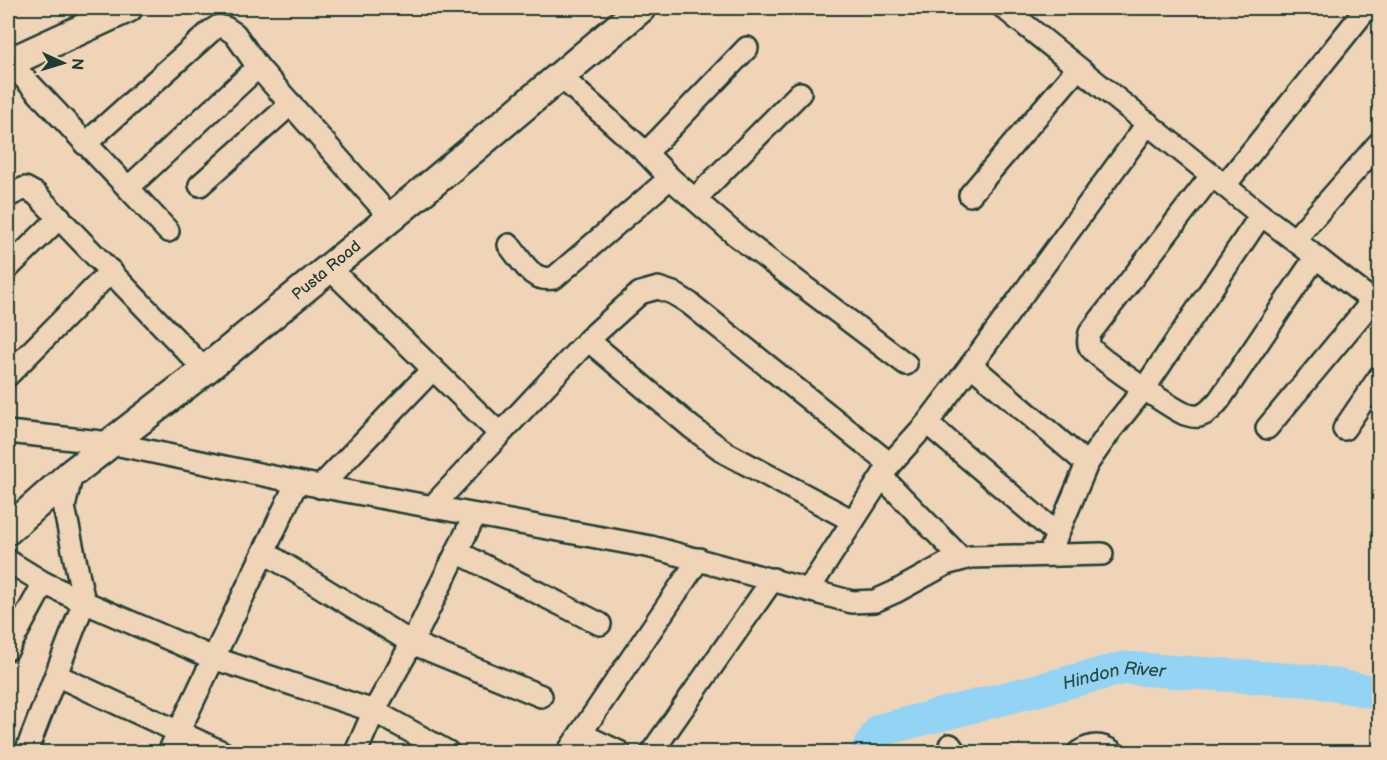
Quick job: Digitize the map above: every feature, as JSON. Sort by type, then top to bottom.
[{"type":"street","points":[[128,8],[8,62],[168,231]]},
{"type":"street","name":"Pusta Road","points":[[8,530],[72,473],[205,370],[391,218],[641,8]]},
{"type":"street","points":[[1004,8],[1316,258],[1377,299],[1266,428]]},
{"type":"street","points":[[1316,258],[1220,399],[1210,411],[1198,417],[1186,414],[1144,389],[1089,346],[1090,333],[1367,8]]},
{"type":"street","points":[[85,144],[219,26],[235,34],[258,67],[391,218]]},
{"type":"street","points":[[646,153],[747,48]]},
{"type":"street","points":[[128,188],[258,67]]},
{"type":"street","points":[[970,195],[1078,68]]},
{"type":"street","points":[[560,76],[646,153],[670,178],[696,198],[737,236],[906,364]]},
{"type":"street","points":[[696,198],[800,93]]},
{"type":"street","points":[[201,185],[291,104]]},
{"type":"street","points":[[809,589],[886,471],[927,423],[971,365],[1148,123]]},
{"type":"street","points":[[1295,239],[1380,142]]},
{"type":"street","points":[[509,245],[534,275],[542,280],[554,278],[670,178]]},
{"type":"street","points":[[8,196],[25,188],[36,194],[205,370]]},
{"type":"street","points":[[1049,554],[1087,464],[1144,389],[1261,214]]},
{"type":"street","points":[[8,268],[60,217]]},
{"type":"street","points":[[329,268],[500,434]]},
{"type":"street","points":[[8,375],[111,271]]},
{"type":"street","points":[[432,507],[588,340],[640,293],[657,288],[673,293],[689,303],[886,471],[962,559]]},
{"type":"street","points":[[588,340],[691,427],[726,453],[853,521]]},
{"type":"street","points":[[971,365],[1087,464]]},
{"type":"street","points":[[320,487],[433,369]]},
{"type":"street","points":[[1344,429],[1380,376]]},
{"type":"street","points":[[927,423],[1057,534]]},
{"type":"street","points":[[8,432],[110,443],[320,487],[651,547],[852,602],[875,601],[946,564],[971,557],[1102,554]]},
{"type":"street","points":[[26,753],[84,602],[64,507],[72,473]]},
{"type":"street","points":[[169,753],[177,731],[297,482]]},
{"type":"street","points":[[356,753],[374,711],[412,643],[475,515]]},
{"type":"street","points":[[264,552],[412,643],[541,696]]},
{"type":"street","points":[[457,552],[600,624]]},
{"type":"street","points":[[568,753],[699,560]]},
{"type":"street","points":[[8,561],[44,583],[84,602],[213,658],[374,711],[448,753]]},
{"type":"street","points":[[652,753],[773,579]]},
{"type":"street","points":[[8,649],[44,583]]},
{"type":"street","points":[[56,675],[222,753]]},
{"type":"street","points":[[581,734],[619,753]]},
{"type":"street","points":[[1079,753],[1090,746],[1097,745],[1113,753]]},
{"type":"waterway","name":"Hindon River","points":[[866,752],[880,730],[1124,668],[1313,681],[1380,693]]}]
